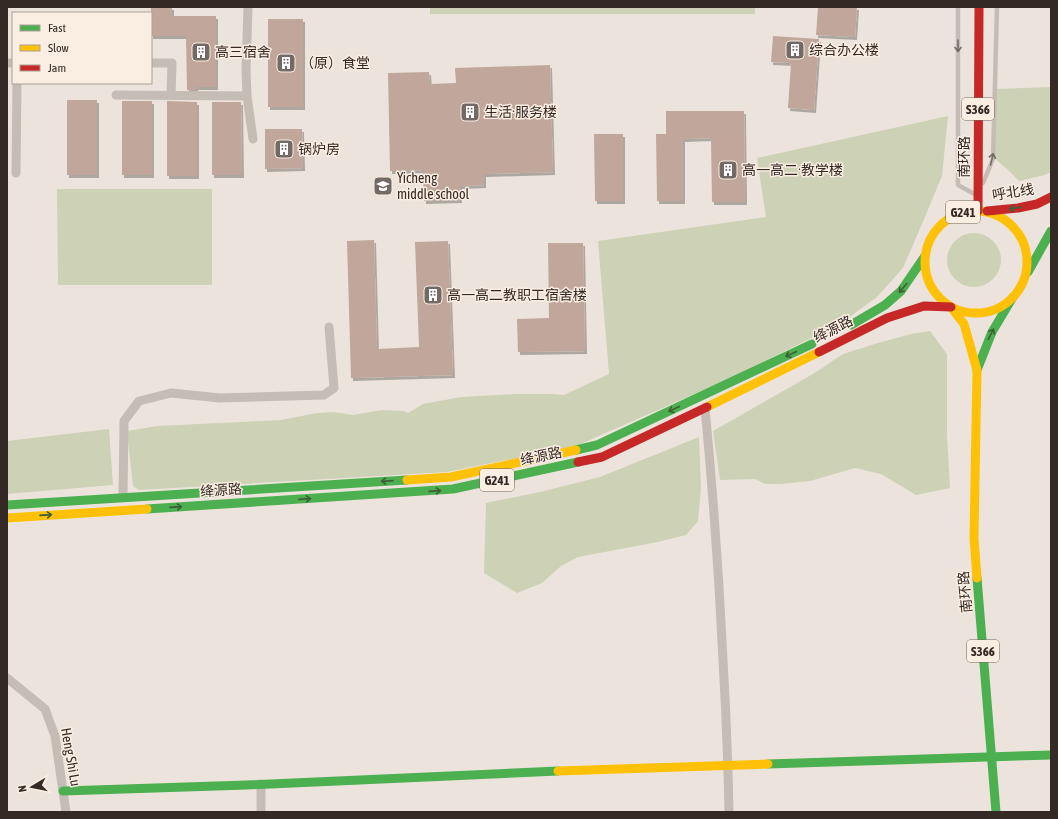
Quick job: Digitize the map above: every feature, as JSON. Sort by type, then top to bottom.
[{"type":"main road","name":"南环路","points":[[978,211],[979,7]]},
{"type":"main road","name":"呼北线","points":[[1051,197],[1037,204],[1018,208],[999,211],[967,211],[956,214],[944,221],[935,231],[928,243],[925,256],[925,270],[932,288],[944,302],[951,307],[960,310],[974,313],[988,311],[1001,306],[1013,297],[1051,231]]},
{"type":"main road","name":"呼北线","points":[[978,211],[992,213],[1004,219],[1014,229],[1022,241],[1026,255],[1026,270],[1021,284]]},
{"type":"main road","name":"绛源路","points":[[843,330],[885,304],[901,291],[925,256]]},
{"type":"main road","name":"南环路","points":[[977,370],[987,341],[995,324],[1013,297]]},
{"type":"main road","name":"绛源路","points":[[7,518],[453,489],[602,457],[887,318],[924,306],[951,307]]},
{"type":"main road","name":"南环路","points":[[951,307],[964,324],[977,370],[974,538],[996,812]]},
{"type":"main road","name":"绛源路","points":[[7,505],[451,476],[597,445],[823,339]]},
{"type":"main road","points":[[63,791],[509,773],[1048,755]]},
{"type":"street","points":[[248,7],[246,70],[247,96],[253,139]]},
{"type":"street","points":[[152,63],[172,63],[171,95]]},
{"type":"street","points":[[16,173],[17,84]]},
{"type":"street","points":[[116,95],[247,96]]},
{"type":"street","points":[[123,497],[124,421],[139,401],[172,393],[220,398],[324,395],[334,388],[329,327]]},
{"type":"street","points":[[705,408],[713,490],[728,766],[729,812]]},
{"type":"street","name":"Heng Shi Lu","points":[[7,678],[46,709],[55,736],[66,812]]},
{"type":"street","points":[[260,784],[261,812]]},
{"type":"lane","points":[[958,7],[958,185],[978,196],[994,159],[997,7]]},
{"type":"green space","points":[[430,7],[755,7],[755,14],[430,14]]},
{"type":"green space","points":[[1051,87],[1051,172],[1045,175],[1019,181],[993,157],[994,89]]},
{"type":"green space","points":[[948,116],[942,176],[903,268],[877,297],[840,324],[724,381],[576,446],[447,472],[139,490],[133,486],[127,431],[157,426],[281,420],[317,413],[334,412],[353,415],[382,410],[403,411],[408,413],[423,404],[461,397],[516,394],[564,395],[609,374],[598,241],[766,217],[757,158]]},
{"type":"green space","points":[[57,189],[212,189],[212,285],[58,285]]},
{"type":"green space","points":[[969,233],[979,233],[993,241],[999,250],[1001,260],[999,270],[993,279],[979,287],[969,287],[959,282],[952,275],[947,265],[947,255],[952,245],[959,238]]},
{"type":"green space","points":[[930,331],[947,354],[947,435],[950,488],[916,495],[881,474],[855,468],[810,481],[781,484],[765,484],[755,479],[720,480],[713,431],[813,374],[843,354],[911,334]]},
{"type":"green space","points":[[109,429],[113,485],[7,494],[7,441]]},
{"type":"green space","points":[[699,437],[701,487],[698,521],[686,535],[658,542],[578,557],[561,566],[542,583],[517,593],[484,573],[486,503],[540,492],[600,477]]},
{"type":"building","name":"高三宿舍","points":[[151,7],[172,7],[172,16],[216,16],[216,87],[196,87],[196,90],[187,90],[186,36],[152,36]]},
{"type":"building","points":[[818,7],[857,7],[855,37],[816,35]]},
{"type":"building","name":"（原）食堂","points":[[268,19],[303,19],[303,107],[268,107]]},
{"type":"building","name":"综合办公楼","points":[[773,36],[819,39],[814,110],[788,108],[791,63],[771,62]]},
{"type":"building","name":"生活·服务楼","points":[[550,65],[553,172],[484,174],[484,185],[460,186],[460,200],[424,201],[423,170],[390,171],[388,73],[429,72],[430,84],[456,83],[455,68]]},
{"type":"building","points":[[67,100],[97,100],[97,175],[67,175]]},
{"type":"building","points":[[122,101],[152,101],[152,175],[122,175]]},
{"type":"building","points":[[167,101],[197,102],[197,176],[167,176]]},
{"type":"building","points":[[212,102],[241,102],[242,175],[212,175]]},
{"type":"building","name":"高一高二·教学楼","points":[[666,111],[744,111],[745,202],[712,202],[711,138],[683,139],[683,201],[657,201],[656,134],[666,134]]},
{"type":"building","name":"锅炉房","points":[[265,129],[302,129],[303,168],[265,169]]},
{"type":"building","points":[[594,134],[623,134],[623,201],[595,201]]},
{"type":"building","name":"高一高二教职工宿舍楼","points":[[374,240],[377,349],[419,347],[415,242],[448,241],[453,375],[351,378],[347,241]]},
{"type":"building","name":"高一高二教职工宿舍楼","points":[[548,243],[583,243],[585,351],[518,352],[517,319],[549,318]]},
{"type":"traffic: fast","points":[[1028,272],[1051,231]]},
{"type":"traffic: fast","points":[[851,325],[885,305],[901,291],[925,256]]},
{"type":"traffic: fast","points":[[977,370],[992,332],[1013,297]]},
{"type":"traffic: fast","points":[[576,450],[597,445],[812,344]]},
{"type":"traffic: fast","points":[[147,509],[453,489],[578,462]]},
{"type":"traffic: fast","points":[[7,505],[407,480]]},
{"type":"traffic: fast","points":[[977,578],[996,812]]},
{"type":"traffic: fast","points":[[768,764],[1051,755]]},
{"type":"traffic: fast","points":[[63,791],[247,785],[558,771]]},
{"type":"traffic: slow","points":[[976,211],[995,215],[1012,226],[1023,243],[1027,262],[1023,281],[1012,298],[995,309],[976,313],[957,309],[940,298],[929,281],[925,262],[929,243],[940,226],[957,215],[976,211]]},
{"type":"traffic: slow","points":[[951,307],[964,324],[977,370],[974,538],[977,578]]},
{"type":"traffic: slow","points":[[707,407],[819,352]]},
{"type":"traffic: slow","points":[[407,480],[451,477],[576,450]]},
{"type":"traffic: slow","points":[[7,518],[147,509]]},
{"type":"traffic: slow","points":[[558,771],[768,764]]},
{"type":"traffic: jam","points":[[978,211],[979,7]]},
{"type":"traffic: jam","points":[[987,211],[1018,208],[1037,204],[1051,197]]},
{"type":"traffic: jam","points":[[819,352],[887,318],[924,306],[951,307]]},
{"type":"traffic: jam","points":[[578,462],[602,457],[707,407]]},
{"type":"place","name":"综合办公楼","points":[[795,50]]},
{"type":"place","name":"高三宿舍","points":[[201,52]]},
{"type":"place","name":"（原）食堂","points":[[286,63]]},
{"type":"place","name":"生活·服务楼","points":[[470,112]]},
{"type":"place","name":"锅炉房","points":[[284,149]]},
{"type":"place","name":"高一高二·教学楼","points":[[728,170]]},
{"type":"place","name":"Yicheng middle school","points":[[383,186]]},
{"type":"place","name":"高一高二教职工宿舍楼","points":[[433,295]]}]
